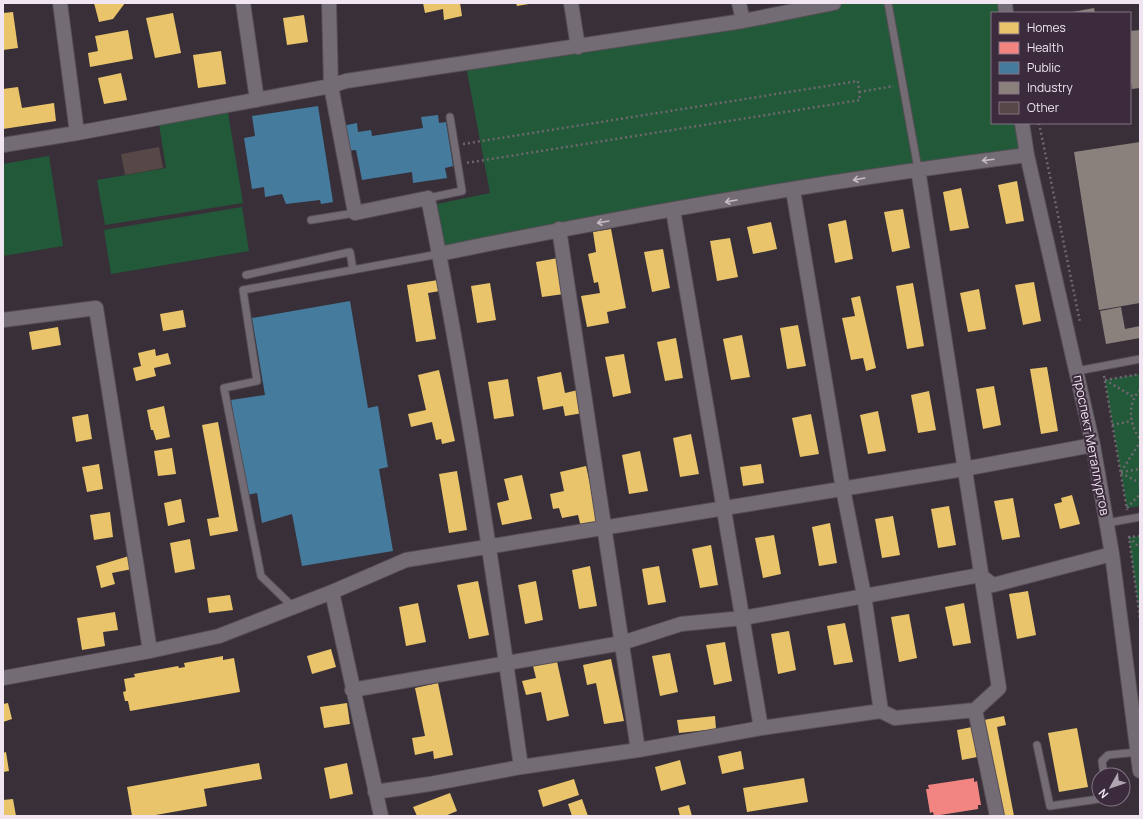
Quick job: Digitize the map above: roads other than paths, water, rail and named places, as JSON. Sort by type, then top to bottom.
[{"type":"street","points":[[60,3],[77,133]]},
{"type":"street","points":[[242,3],[257,100]]},
{"type":"street","points":[[329,3],[331,86],[355,213],[428,198],[489,546],[522,767]]},
{"type":"street","points":[[570,3],[578,47]]},
{"type":"street","points":[[739,3],[742,21]]},
{"type":"street","points":[[3,145],[257,100],[331,86],[346,81],[742,21],[834,3]]},
{"type":"street","name":"проспект Металлургов","points":[[1022,124],[1026,155],[1093,445],[1112,554],[1140,771]]},
{"type":"street","points":[[439,254],[559,229],[918,169],[1026,155]]},
{"type":"street","points":[[375,792],[430,784],[522,767],[638,750],[761,728],[881,711],[895,718],[975,710],[999,688],[980,575],[918,169]]},
{"type":"street","points":[[793,190],[843,489],[864,595],[881,711]]},
{"type":"street","points":[[673,210],[761,728]]},
{"type":"street","points":[[559,229],[638,750]]},
{"type":"street","points":[[3,320],[96,308],[150,651]]},
{"type":"street","points":[[3,678],[150,651],[219,636],[332,592],[406,560],[964,469],[1093,445]]},
{"type":"street","points":[[352,690],[622,642],[681,624],[743,618],[980,575],[993,585],[1112,554]]},
{"type":"street","points":[[332,592],[352,690],[381,816]]},
{"type":"street","points":[[975,710],[997,816]]},
{"type":"lane","points":[[888,3],[918,169]]},
{"type":"lane","points":[[428,198],[462,190],[450,117]]},
{"type":"lane","points":[[310,220],[355,213]]},
{"type":"lane","points":[[246,275],[350,252],[353,270]]},
{"type":"lane","points":[[294,607],[261,576],[224,388],[257,381],[243,290],[439,254]]},
{"type":"lane","points":[[1077,371],[1140,359]]},
{"type":"lane","points":[[1107,523],[1140,517]]},
{"type":"lane","points":[[1037,745],[1050,806],[1091,800]]},
{"type":"lane","points":[[1103,767],[1102,761],[1108,755],[1138,752]]}]
